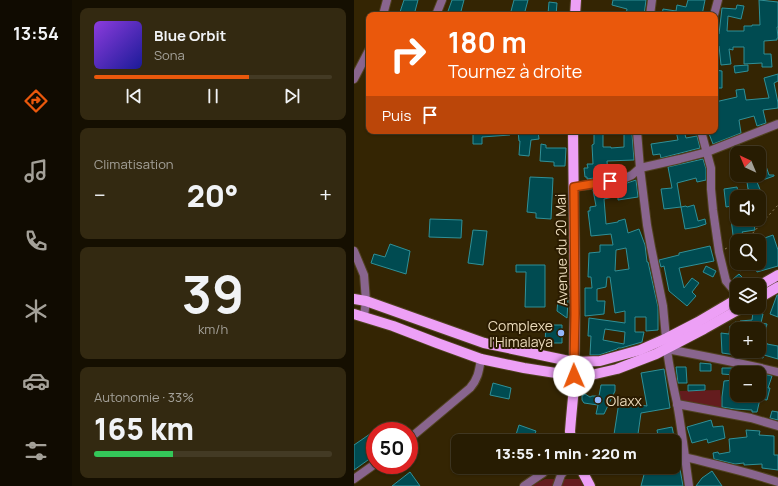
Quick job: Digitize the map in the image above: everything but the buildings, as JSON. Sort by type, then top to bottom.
[{"type":"main road","points":[[575,12],[576,0]]},
{"type":"main road","name":"Avenue du 20 Mai","points":[[570,434],[574,376],[575,314],[573,134]]},
{"type":"main road","points":[[766,282],[778,275]]},
{"type":"main road","points":[[766,294],[778,287]]},
{"type":"main road","points":[[354,299],[366,301],[484,343],[574,362],[600,361],[667,344],[698,322],[730,303]]},
{"type":"main road","points":[[359,315],[481,359],[574,376],[591,375],[617,369],[730,313]]},
{"type":"main road","points":[[584,474],[590,486]]},
{"type":"street","points":[[384,12],[388,0]]},
{"type":"street","points":[[437,12],[442,0]]},
{"type":"street","points":[[650,12],[652,0]]},
{"type":"street","points":[[715,12],[718,0]]},
{"type":"street","points":[[354,79],[366,56]]},
{"type":"street","points":[[574,187],[623,179],[632,175],[640,168],[680,160],[707,152],[778,124]]},
{"type":"street","points":[[637,134],[640,168],[651,247],[663,306],[670,372],[677,404],[689,486]]},
{"type":"street","points":[[702,134],[711,168],[712,210],[719,252],[726,281],[730,286]]},
{"type":"street","points":[[354,251],[364,275],[366,301],[359,315]]},
{"type":"street","points":[[667,344],[707,357],[778,372]]},
{"type":"street","points":[[418,431],[470,388],[478,375],[481,359]]},
{"type":"street","points":[[677,404],[750,418],[778,426]]},
{"type":"street","points":[[685,457],[757,475],[778,482]]},
{"type":"street","points":[[354,479],[366,470]]},
{"type":"street","points":[[524,486],[543,474]]},
{"type":"street","points":[[557,486],[562,474]]},
{"type":"path","points":[[752,234],[778,205]]},
{"type":"path","points":[[719,252],[730,248]]},
{"type":"shaded area","points":[[720,390],[722,411],[680,403],[680,391]]},
{"type":"shaded area","points":[[545,479],[580,479],[583,486],[531,486]]},
{"type":"place","name":"Complexe l'Himalaya","points":[[561,333]]},
{"type":"place","name":"Olaxx","points":[[598,400]]},
{"type":"route","points":[[574,376],[574,187],[610,181]]}]
